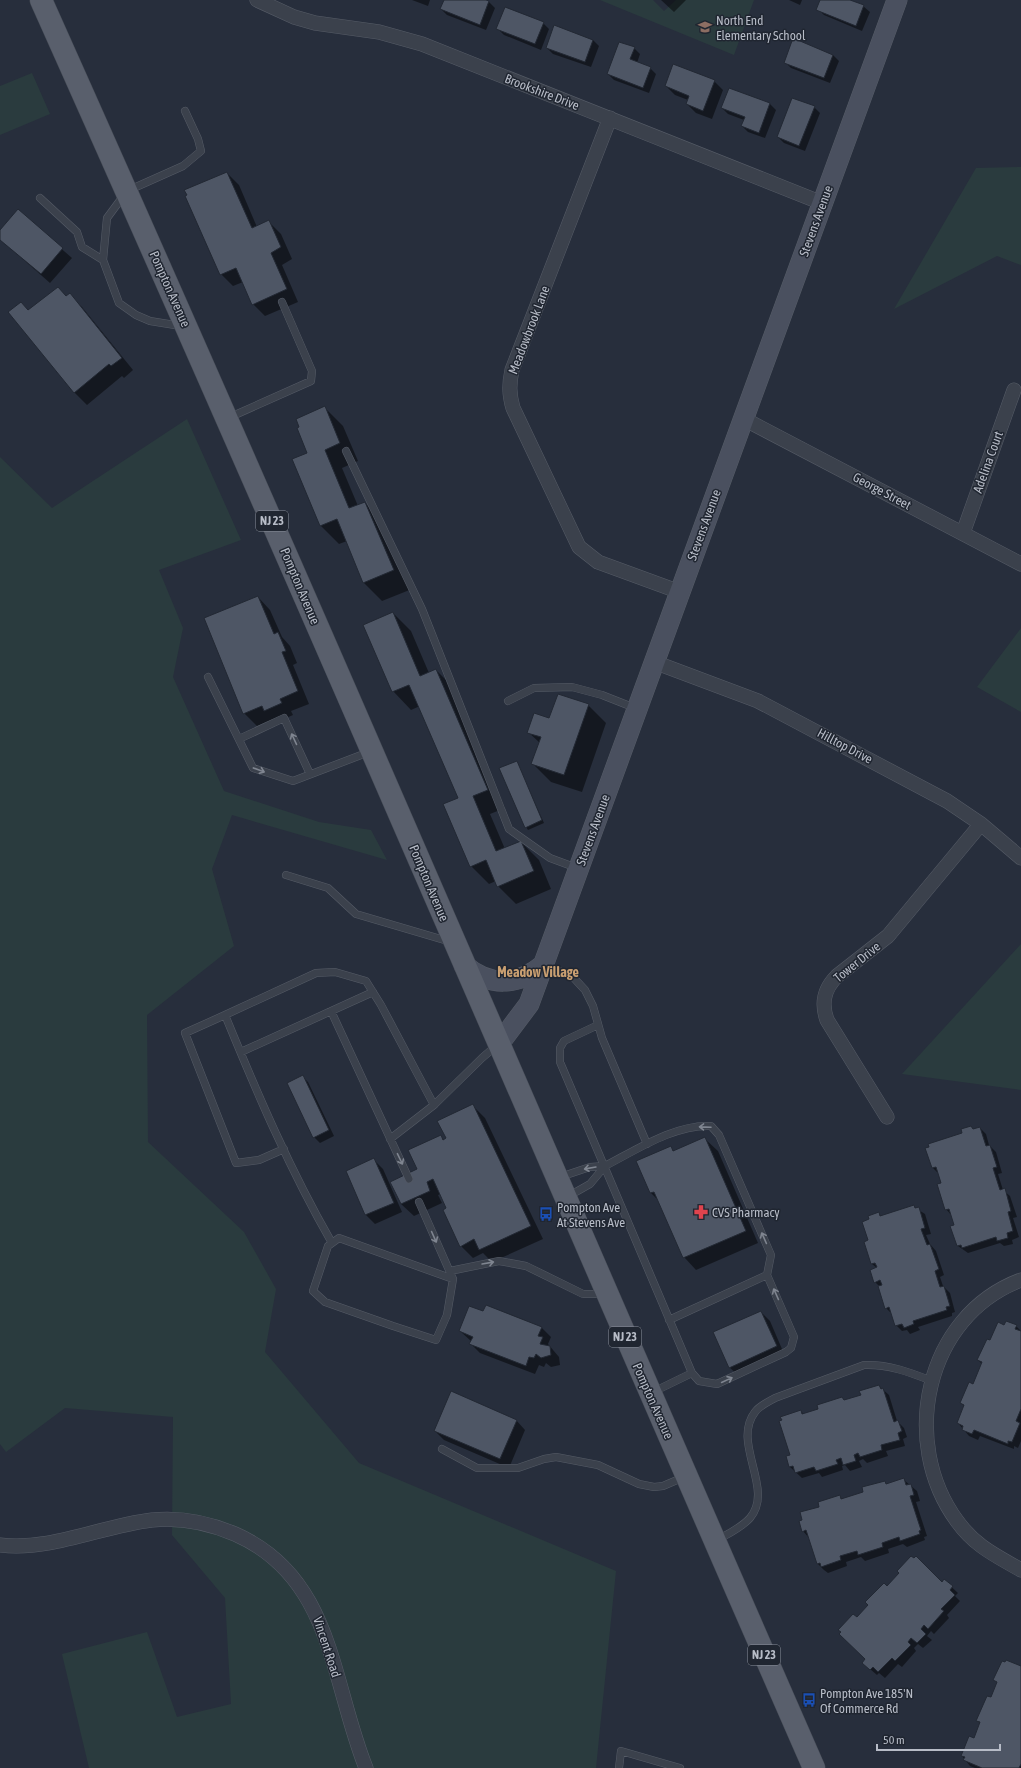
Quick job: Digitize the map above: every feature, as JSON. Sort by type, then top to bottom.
[{"type":"main road","name":"Pompton Avenue","points":[[41,0],[228,418],[606,1294],[814,1768]]},
{"type":"main road","name":"Stevens Avenue","points":[[499,1044],[529,1004],[897,0]]},
{"type":"main road","points":[[464,965],[471,971],[487,979],[505,982],[526,977],[543,965]]},
{"type":"street","name":"Brookshire Drive","points":[[257,0],[280,12],[315,23],[379,32],[422,44],[822,203]]},
{"type":"street","name":"Meadowbrook Lane","points":[[610,118],[512,370],[509,389],[510,399],[579,548],[598,562],[680,592]]},
{"type":"street","name":"Adelina Court","points":[[963,533],[1014,390]]},
{"type":"street","name":"George Street","points":[[744,419],[1021,564]]},
{"type":"street","name":"Hilltop Drive","points":[[654,662],[758,700],[948,801],[981,824],[1021,858]]},
{"type":"street","name":"Tower Drive","points":[[887,1117],[827,1020],[823,1004],[824,996],[831,982],[837,976],[888,936],[981,824]]},
{"type":"street","points":[[1021,1280],[1000,1290],[986,1300],[961,1323],[942,1352],[932,1381],[926,1415],[926,1433],[931,1467],[938,1486],[957,1520],[969,1536],[984,1549],[1021,1570]]},
{"type":"street","name":"Vincent Road","points":[[0,1545],[46,1543],[134,1523],[171,1520],[189,1521],[219,1528],[258,1546],[285,1569],[304,1592],[316,1612],[323,1629],[350,1724],[366,1768]]},
{"type":"lane","points":[[185,111],[198,139],[201,151],[183,166],[127,191],[107,218],[103,260],[119,303],[136,315],[150,321],[188,327]]},
{"type":"lane","points":[[40,198],[77,232],[82,247],[103,260]]},
{"type":"lane","points":[[228,418],[311,381],[312,371],[282,302]]},
{"type":"lane","points":[[346,451],[422,609],[509,829],[550,858],[579,868]]},
{"type":"lane","points":[[208,676],[253,768],[293,781],[371,751]]},
{"type":"lane","points":[[508,701],[534,688],[572,687],[602,695],[637,709]]},
{"type":"lane","points":[[239,739],[284,718],[310,774]]},
{"type":"lane","points":[[286,875],[328,888],[356,914],[455,943]]},
{"type":"lane","points":[[543,965],[572,976],[585,990],[593,1006],[602,1038],[647,1144]]},
{"type":"lane","points":[[284,1149],[259,1160],[236,1163],[186,1033],[316,973],[335,972],[366,981],[434,1105]]},
{"type":"lane","points":[[241,1052],[373,992]]},
{"type":"lane","points":[[331,1011],[409,1179]]},
{"type":"lane","points":[[225,1015],[261,1102],[332,1242]]},
{"type":"lane","points":[[561,1188],[582,1169],[605,1166],[660,1137],[702,1126],[711,1126],[719,1135],[772,1254],[767,1275],[794,1337],[791,1348],[786,1352],[717,1384],[699,1381],[692,1373],[605,1166],[560,1062],[560,1048],[564,1041],[598,1025]]},
{"type":"lane","points":[[390,1139],[434,1105],[482,1058],[499,1044]]},
{"type":"lane","points":[[561,1188],[590,1184],[605,1166]]},
{"type":"lane","points":[[419,1202],[453,1279],[447,1315],[436,1340],[326,1302],[313,1290],[328,1246],[339,1238],[453,1279]]},
{"type":"lane","points":[[450,1271],[499,1261],[526,1266],[583,1294],[606,1294]]},
{"type":"lane","points":[[669,1320],[767,1275]]},
{"type":"lane","points":[[715,1542],[740,1527],[751,1518],[757,1504],[758,1488],[753,1470],[748,1434],[749,1423],[755,1412],[765,1403],[864,1365],[877,1364],[902,1369],[932,1381]]},
{"type":"lane","points":[[650,1394],[692,1373]]},
{"type":"lane","points":[[442,1449],[477,1468],[518,1468],[544,1458],[556,1457],[598,1465],[638,1484],[654,1487],[663,1486],[686,1476]]},
{"type":"lane","points":[[619,1768],[621,1752],[658,1766],[680,1768]]},
{"type":"shaded area","name":"North End Elementary School","points":[[600,0],[653,0],[664,11],[676,0],[754,0],[734,55]]},
{"type":"shaded area","points":[[32,73],[50,114],[0,135],[0,86]]},
{"type":"shaded area","points":[[1021,167],[1021,265],[997,256],[894,309],[976,168]]},
{"type":"shaded area","points":[[187,419],[241,540],[159,570],[183,628],[173,677],[224,791],[319,822],[371,830],[387,860],[232,815],[212,869],[234,946],[147,1015],[148,1142],[244,1232],[276,1289],[265,1352],[359,1463],[616,1571],[596,1768],[89,1768],[62,1654],[147,1632],[177,1717],[231,1704],[225,1598],[172,1535],[173,1417],[65,1408],[6,1452],[0,1444],[0,457],[52,508]]},
{"type":"shaded area","points":[[1021,628],[1021,712],[977,687]]},
{"type":"shaded area","points":[[1021,944],[1021,1090],[902,1074]]},
{"type":"building","points":[[444,0],[489,1],[480,25],[440,9]]},
{"type":"building","points":[[820,0],[850,0],[864,5],[856,26],[816,10]]},
{"type":"building","points":[[505,7],[544,22],[535,44],[496,29]]},
{"type":"building","points":[[554,25],[593,40],[585,62],[546,48]]},
{"type":"building","points":[[793,38],[833,55],[824,78],[784,63]]},
{"type":"building","points":[[619,42],[635,47],[630,59],[651,67],[643,88],[607,74]]},
{"type":"building","points":[[673,64],[715,80],[703,111],[686,104],[689,96],[665,86]]},
{"type":"building","points":[[729,88],[770,103],[759,133],[741,126],[745,117],[721,108]]},
{"type":"building","points":[[792,98],[815,106],[799,146],[777,137]]},
{"type":"building","points":[[227,172],[252,228],[269,220],[281,247],[271,253],[287,289],[252,305],[236,268],[220,275],[185,196],[187,195],[184,190]]},
{"type":"building","points":[[18,209],[63,248],[41,274],[0,240],[0,230]]},
{"type":"building","points":[[58,287],[66,296],[70,293],[122,358],[111,366],[109,364],[74,393],[8,312],[21,302],[28,310]]},
{"type":"building","points":[[325,406],[340,443],[325,450],[349,508],[365,502],[394,570],[363,583],[337,519],[320,526],[292,459],[307,453],[297,428],[299,427],[296,419]]},
{"type":"building","points":[[258,596],[274,634],[278,632],[286,651],[282,652],[298,691],[280,699],[282,703],[264,711],[262,706],[243,714],[204,618]]},
{"type":"building","points":[[393,612],[420,676],[436,669],[488,790],[473,796],[496,851],[521,841],[534,871],[497,887],[486,860],[470,867],[443,804],[458,798],[409,685],[392,692],[363,625]]},
{"type":"building","points":[[558,694],[589,704],[564,775],[531,764],[541,737],[527,733],[534,713],[549,718]]},
{"type":"building","points":[[517,761],[542,820],[525,828],[499,768]]},
{"type":"building","points":[[303,1075],[329,1130],[313,1138],[287,1083]]},
{"type":"building","points":[[473,1104],[531,1226],[479,1250],[474,1239],[460,1247],[443,1210],[446,1208],[433,1179],[427,1182],[430,1191],[401,1204],[390,1182],[417,1169],[408,1150],[441,1135],[443,1140],[446,1138],[437,1121]]},
{"type":"building","points":[[971,1126],[973,1129],[980,1127],[986,1146],[990,1145],[997,1167],[993,1168],[1000,1190],[1005,1188],[1011,1211],[1008,1212],[1013,1231],[1007,1233],[1008,1238],[997,1241],[996,1237],[962,1248],[961,1245],[957,1246],[950,1226],[954,1225],[949,1209],[945,1210],[937,1184],[941,1183],[936,1167],[932,1168],[925,1148],[929,1147],[928,1144],[962,1133],[961,1129]]},
{"type":"building","name":"CVS Pharmacy","points":[[705,1137],[746,1231],[683,1258],[654,1192],[650,1193],[636,1161],[671,1146],[673,1151]]},
{"type":"building","points":[[374,1158],[394,1203],[365,1215],[346,1171]]},
{"type":"building","points":[[914,1205],[915,1208],[919,1207],[925,1228],[921,1229],[927,1245],[930,1244],[939,1269],[935,1271],[940,1287],[944,1286],[950,1306],[946,1307],[947,1310],[913,1321],[914,1324],[904,1328],[902,1324],[895,1326],[889,1307],[885,1309],[878,1286],[882,1285],[880,1280],[874,1283],[870,1270],[877,1267],[875,1263],[871,1264],[864,1242],[868,1240],[862,1222],[869,1219],[868,1216],[879,1212],[880,1216]]},
{"type":"building","points":[[486,1305],[542,1327],[538,1336],[543,1337],[540,1344],[550,1346],[551,1355],[541,1358],[536,1354],[534,1358],[529,1357],[526,1366],[469,1344],[473,1337],[459,1331],[469,1306],[483,1311]]},
{"type":"building","points":[[761,1311],[777,1346],[729,1368],[713,1332]]},
{"type":"building","points":[[1006,1321],[1017,1325],[1015,1329],[1021,1331],[1021,1409],[1016,1421],[1020,1423],[1012,1442],[1008,1441],[1008,1444],[974,1430],[972,1434],[962,1430],[963,1426],[957,1423],[964,1405],[960,1403],[969,1382],[973,1384],[982,1362],[977,1360],[987,1339],[990,1340],[998,1322],[1004,1325]]},
{"type":"building","points":[[879,1385],[881,1389],[883,1388],[894,1422],[898,1420],[902,1431],[898,1433],[900,1440],[881,1445],[882,1450],[860,1457],[858,1453],[854,1455],[856,1461],[843,1465],[841,1458],[836,1460],[838,1464],[816,1471],[814,1467],[795,1473],[793,1466],[789,1467],[786,1456],[790,1455],[779,1421],[782,1420],[780,1417],[801,1410],[802,1414],[818,1409],[817,1405],[842,1397],[844,1400],[861,1395],[859,1391]]},
{"type":"building","points":[[451,1391],[517,1420],[500,1459],[434,1431]]},
{"type":"building","points":[[904,1478],[906,1485],[911,1484],[914,1495],[910,1496],[921,1530],[919,1531],[920,1534],[900,1541],[899,1537],[882,1543],[883,1547],[858,1555],[857,1551],[840,1556],[841,1560],[821,1567],[820,1563],[817,1564],[806,1530],[802,1532],[799,1521],[802,1520],[800,1512],[819,1507],[818,1502],[840,1495],[841,1499],[863,1492],[862,1487],[885,1481],[886,1484]]},
{"type":"building","points":[[911,1556],[914,1558],[916,1556],[942,1582],[944,1579],[953,1586],[950,1590],[955,1595],[941,1609],[944,1611],[928,1629],[924,1625],[921,1629],[926,1634],[917,1643],[911,1638],[908,1642],[911,1645],[895,1661],[892,1658],[878,1672],[873,1667],[870,1670],[862,1663],[865,1659],[839,1634],[841,1632],[838,1630],[853,1614],[857,1617],[868,1605],[865,1602],[884,1583],[887,1586],[899,1573],[897,1571]]},
{"type":"building","points":[[1006,1660],[1021,1666],[1021,1764],[1019,1768],[982,1768],[963,1760],[965,1757],[961,1756],[969,1736],[974,1738],[980,1722],[976,1721],[987,1696],[991,1697],[997,1682],[993,1680],[1002,1661],[1005,1662]]},
{"type":"place","name":"North End Elementary School","points":[[705,27]]},
{"type":"place","name":"CVS Pharmacy","points":[[701,1212]]},
{"type":"place","name":"Pompton Ave At Stevens Ave","points":[[546,1214]]},
{"type":"place","name":"Pompton Ave 185'N Of Commerce Rd","points":[[809,1700]]},
{"type":"district","name":"Meadow Village","points":[[538,972]]}]
